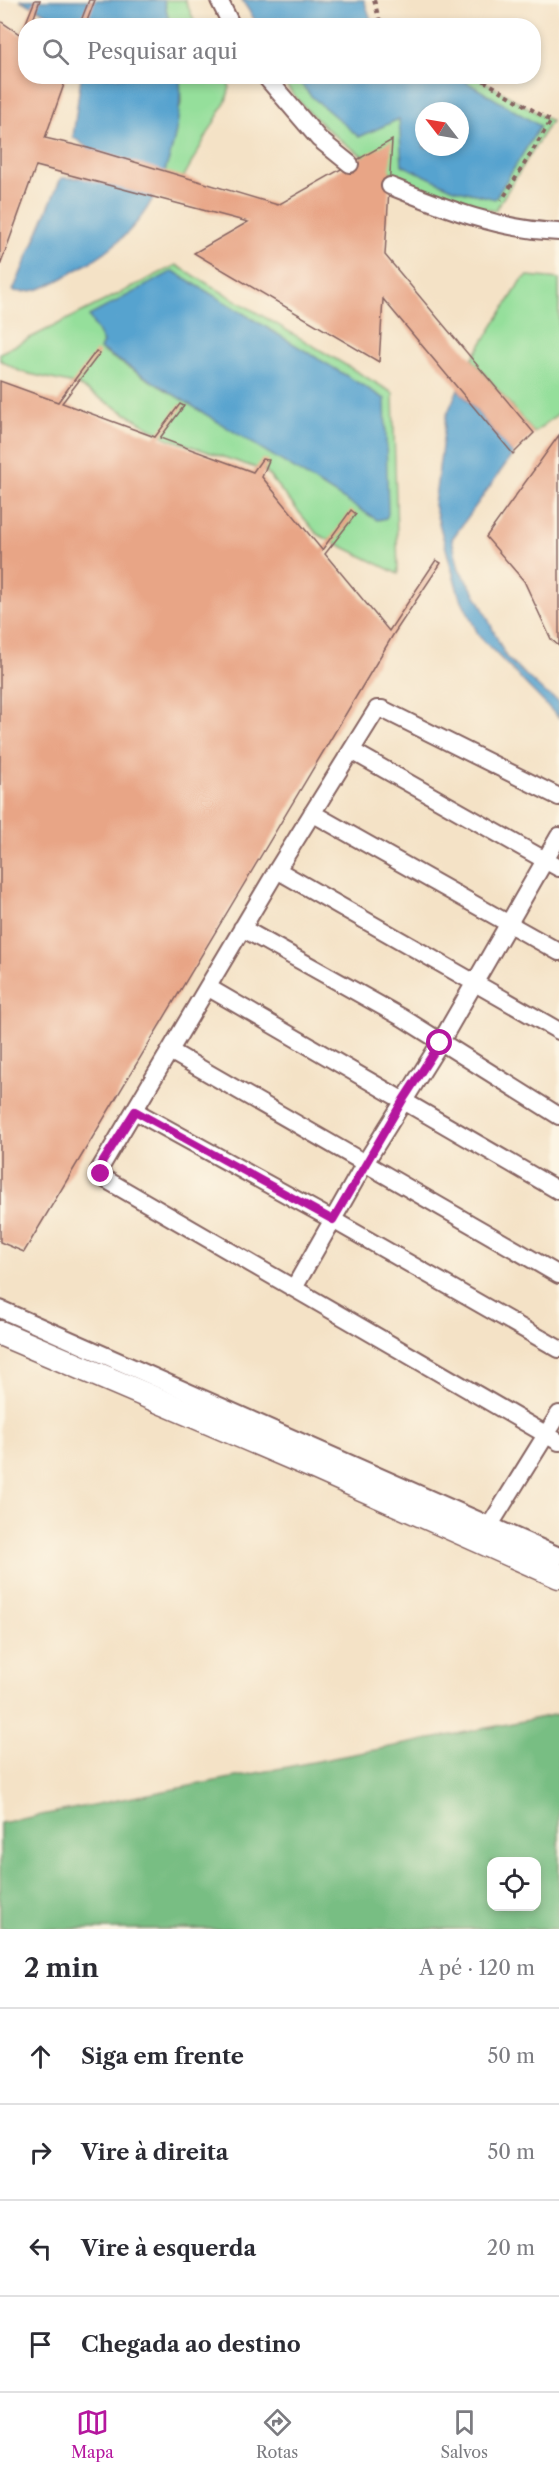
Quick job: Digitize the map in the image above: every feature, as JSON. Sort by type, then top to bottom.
[{"type":"street","points":[[0,1333],[559,1576]]},
{"type":"lane","points":[[219,0],[228,18]]},
{"type":"lane","points":[[272,84],[320,139],[350,164]]},
{"type":"lane","points":[[390,186],[463,216],[534,231],[559,232]]},
{"type":"lane","points":[[553,1438],[105,1179],[100,1166],[374,711],[379,708],[559,797]]},
{"type":"lane","points":[[352,750],[559,868]]},
{"type":"lane","points":[[312,813],[559,952]]},
{"type":"lane","points":[[294,1288],[365,1163],[440,1043],[559,836]]},
{"type":"lane","points":[[277,870],[559,1031]]},
{"type":"lane","points":[[242,928],[403,1018],[559,1116]]},
{"type":"lane","points":[[209,988],[559,1191]]},
{"type":"lane","points":[[170,1051],[559,1275]]},
{"type":"lane","points":[[135,1111],[333,1220],[559,1349]]},
{"type":"lane","points":[[0,1309],[559,1556]]},
{"type":"lane","points":[[490,1525],[553,1438],[559,1414]]},
{"type":"path","points":[[374,0],[379,18]]},
{"type":"path","points":[[489,84],[551,121],[501,201]]},
{"type":"green space","points":[[164,0],[185,0],[193,18],[168,18]]},
{"type":"green space","points":[[180,84],[228,84],[230,87],[226,101],[183,178],[163,172],[181,103]]},
{"type":"green space","points":[[285,84],[488,84],[551,121],[495,211],[463,202],[403,178],[348,146],[300,103]]},
{"type":"green space","points":[[176,265],[393,393],[398,574],[317,534],[265,471],[167,438],[78,385],[21,372],[0,360],[0,353]],"holes":[[[89,316],[381,520],[103,352],[100,349],[103,342]]]},
{"type":"green space","points":[[528,276],[559,279],[559,413],[534,433],[472,359],[522,280]]},
{"type":"green space","points":[[559,1714],[559,1929],[0,1929],[0,1823]]},
{"type":"water","points":[[20,0],[164,0],[168,18],[56,18]]},
{"type":"water","points":[[242,0],[364,0],[370,18],[254,18]]},
{"type":"water","points":[[80,84],[180,84],[175,137],[169,158],[162,179],[142,216],[116,243],[88,263],[37,290],[13,291],[61,178],[79,178],[88,148],[73,137]]},
{"type":"water","points":[[301,84],[470,84],[540,126],[495,199],[454,189],[402,165],[399,119],[359,137],[311,96]]},
{"type":"water","points":[[173,271],[385,399],[388,514],[386,518],[377,520],[100,349],[103,342],[89,316]]},
{"type":"water","points":[[458,389],[513,454],[452,539],[459,569],[479,600],[506,657],[544,692],[559,701],[559,718],[479,636],[458,592],[434,505],[446,417]]},
{"type":"building","points":[[35,0],[40,0],[34,18],[28,18]]},
{"type":"building","points":[[89,0],[95,0],[88,18],[82,18]]},
{"type":"building","points":[[0,21],[18,33],[18,84],[64,84],[45,138],[88,148],[278,205],[392,140],[385,255],[534,433],[513,454],[383,299],[379,362],[194,253],[248,222],[36,166],[0,266]]},
{"type":"building","points":[[96,351],[100,353],[62,403],[155,437],[180,404],[184,406],[160,438],[253,472],[262,459],[269,460],[262,477],[322,550],[351,510],[356,514],[325,554],[389,631],[436,560],[441,563],[393,635],[24,1252],[0,1242],[0,381],[58,402]]},
{"type":"building","points":[[559,435],[559,646],[551,639],[524,581],[486,537]]},
{"type":"route","points":[[101,1174],[100,1166],[135,1111],[333,1220],[403,1100],[440,1043]]}]
